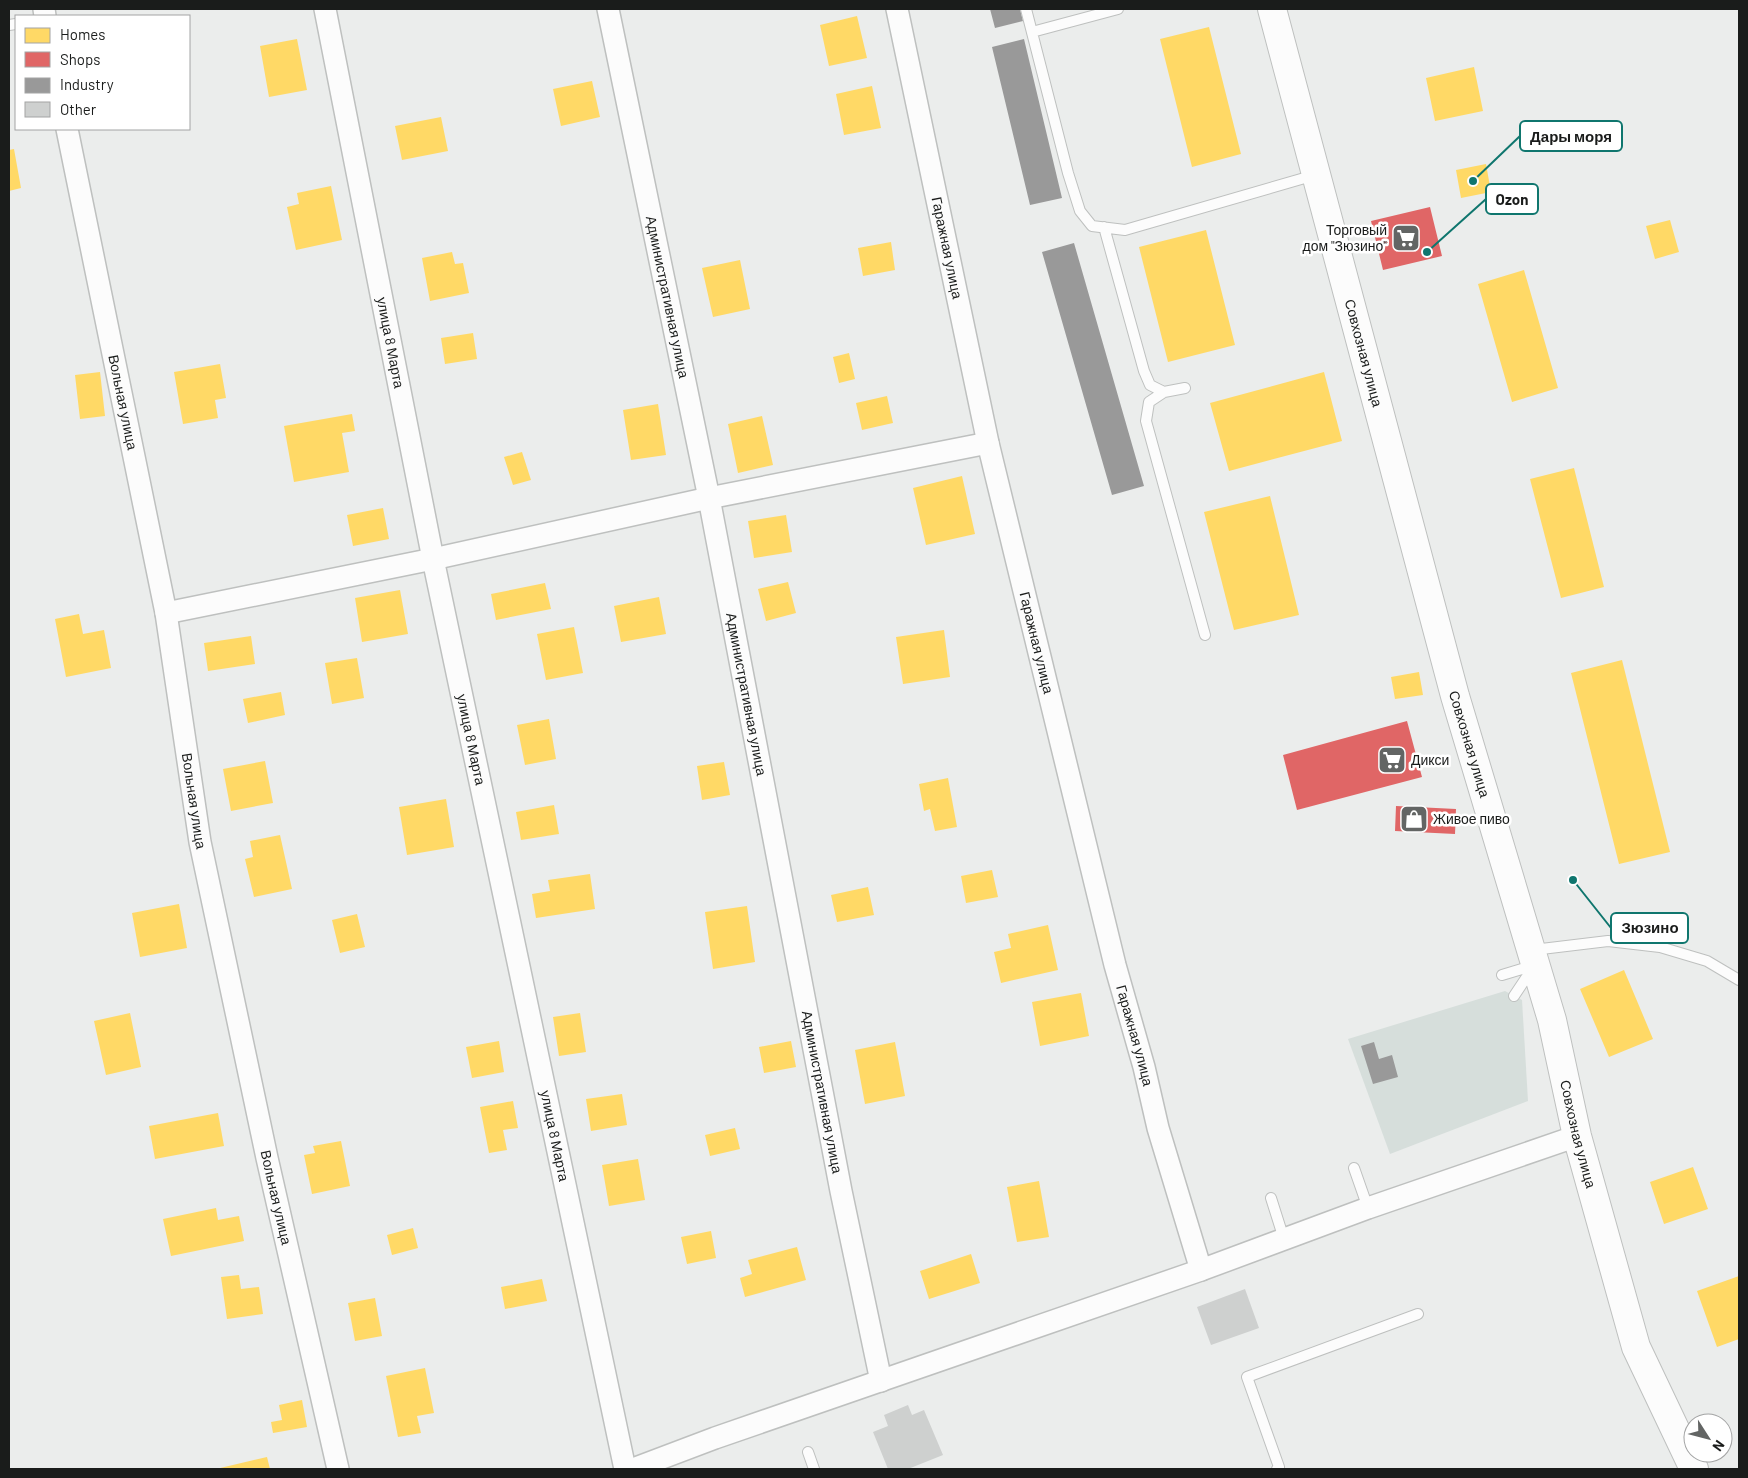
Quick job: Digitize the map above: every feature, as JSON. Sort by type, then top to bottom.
[{"type":"street","name":"улица 8 Марта","points":[[325,9],[433,559],[625,1469]]},
{"type":"street","name":"Административная улица","points":[[608,9],[709,498],[841,1190],[881,1381]]},
{"type":"street","name":"Гаражная улица","points":[[897,9],[988,443],[1115,965],[1144,1067],[1158,1128],[1201,1270]]},
{"type":"street","name":"Совхозная улица","points":[[1272,9],[1455,696],[1552,1020],[1578,1136],[1636,1347],[1694,1469]]},
{"type":"street","name":"Вольная улица","points":[[67,130],[166,613],[200,842],[267,1158],[338,1469]]},
{"type":"street","points":[[166,613],[433,559],[709,498],[988,443]]},
{"type":"street","points":[[634,1469],[715,1438],[1201,1270],[1368,1208],[1578,1136]]},
{"type":"lane","points":[[1026,9],[1068,173],[1080,211],[1092,226],[1125,230],[1316,175]]},
{"type":"lane","points":[[1032,32],[1118,9]]},
{"type":"lane","points":[[1104,227],[1144,371],[1150,385],[1164,392]]},
{"type":"lane","points":[[1185,388],[1164,392],[1149,402],[1146,421],[1205,635]]},
{"type":"lane","points":[[1502,975],[1534,957],[1608,941],[1660,947],[1707,961],[1739,980]]},
{"type":"lane","points":[[1514,996],[1534,957]]},
{"type":"lane","points":[[1354,1168],[1368,1208]]},
{"type":"lane","points":[[1271,1198],[1284,1239]]},
{"type":"lane","points":[[1277,1469],[1279,1467],[1247,1377],[1418,1314]]},
{"type":"lane","points":[[808,1452],[814,1469]]},
{"type":"shaded area","points":[[1505,991],[1522,1000],[1528,1101],[1390,1154],[1348,1039]]},
{"type":"building: Homes","points":[[857,16],[867,58],[829,66],[820,25]]},
{"type":"building: Homes","points":[[1209,27],[1241,154],[1192,167],[1160,39]]},
{"type":"building: Homes","points":[[297,39],[307,90],[269,97],[260,46]]},
{"type":"building: Homes","points":[[1474,67],[1483,111],[1435,121],[1426,78]]},
{"type":"building: Homes","points":[[592,81],[600,117],[561,126],[553,89]]},
{"type":"building: Homes","points":[[872,86],[881,128],[844,135],[836,94]]},
{"type":"building: Homes","points":[[441,117],[448,151],[402,160],[395,126]]},
{"type":"building: Homes","points":[[14,149],[21,188],[9,191],[9,150]]},
{"type":"building: Homes","points":[[1486,164],[1491,192],[1461,198],[1456,170]]},
{"type":"building: Homes","points":[[331,186],[342,240],[296,250],[287,207],[299,204],[297,193]]},
{"type":"building: Homes","points":[[1670,220],[1679,252],[1655,259],[1646,226]]},
{"type":"building: Homes","points":[[1206,230],[1235,345],[1168,362],[1139,247]]},
{"type":"building: Homes","points":[[891,242],[895,270],[863,276],[858,248]]},
{"type":"building: Homes","points":[[452,252],[455,264],[463,263],[469,293],[430,301],[422,258]]},
{"type":"building: Homes","points":[[740,260],[750,309],[713,317],[702,268]]},
{"type":"building: Homes","points":[[1524,270],[1558,388],[1512,402],[1478,284]]},
{"type":"building: Homes","points":[[473,333],[477,359],[445,364],[441,338]]},
{"type":"building: Homes","points":[[849,353],[855,379],[839,383],[833,357]]},
{"type":"building: Homes","points":[[220,364],[226,398],[215,400],[218,418],[183,424],[174,372]]},
{"type":"building: Homes","points":[[100,372],[105,416],[80,419],[75,375]]},
{"type":"building: Homes","points":[[1324,372],[1342,441],[1229,471],[1210,403]]},
{"type":"building: Homes","points":[[887,396],[893,423],[862,430],[856,403]]},
{"type":"building: Homes","points":[[658,404],[666,455],[631,460],[623,410]]},
{"type":"building: Homes","points":[[352,414],[355,431],[342,433],[349,472],[294,482],[284,426]]},
{"type":"building: Homes","points":[[762,416],[773,465],[738,473],[728,424]]},
{"type":"building: Homes","points":[[522,452],[531,480],[513,485],[504,457]]},
{"type":"building: Homes","points":[[1574,468],[1604,587],[1561,598],[1530,479]]},
{"type":"building: Homes","points":[[962,476],[975,534],[926,545],[913,488]]},
{"type":"building: Homes","points":[[1270,496],[1299,615],[1234,630],[1204,512]]},
{"type":"building: Homes","points":[[383,508],[389,539],[353,546],[347,515]]},
{"type":"building: Homes","points":[[786,515],[792,552],[754,558],[748,521]]},
{"type":"building: Homes","points":[[788,582],[796,613],[766,621],[758,589]]},
{"type":"building: Homes","points":[[545,583],[551,609],[496,620],[491,594]]},
{"type":"building: Homes","points":[[400,590],[408,634],[362,642],[355,598]]},
{"type":"building: Homes","points":[[659,597],[666,634],[621,642],[614,606]]},
{"type":"building: Homes","points":[[79,614],[83,634],[104,630],[111,668],[66,677],[55,619]]},
{"type":"building: Homes","points":[[574,627],[583,673],[546,680],[537,634]]},
{"type":"building: Homes","points":[[944,630],[950,677],[903,684],[896,637]]},
{"type":"building: Homes","points":[[251,636],[255,664],[208,671],[204,643]]},
{"type":"building: Homes","points":[[357,658],[364,698],[332,704],[325,663]]},
{"type":"building: Homes","points":[[1622,660],[1670,852],[1619,864],[1571,673]]},
{"type":"building: Homes","points":[[1419,672],[1423,695],[1395,699],[1391,677]]},
{"type":"building: Homes","points":[[281,692],[285,715],[248,723],[243,699]]},
{"type":"building: Homes","points":[[549,719],[556,759],[525,765],[517,725]]},
{"type":"building: Homes","points":[[265,761],[273,803],[231,811],[223,769]]},
{"type":"building: Homes","points":[[724,762],[730,795],[702,800],[697,766]]},
{"type":"building: Homes","points":[[948,778],[957,827],[935,831],[930,809],[924,811],[919,784]]},
{"type":"building: Homes","points":[[446,799],[454,847],[407,855],[399,807]]},
{"type":"building: Homes","points":[[554,805],[559,834],[521,840],[516,812]]},
{"type":"building: Homes","points":[[280,835],[292,889],[254,897],[245,859],[253,857],[250,841]]},
{"type":"building: Homes","points":[[992,870],[998,897],[966,903],[961,876]]},
{"type":"building: Homes","points":[[590,874],[595,909],[536,918],[532,894],[550,891],[548,880]]},
{"type":"building: Homes","points":[[868,887],[874,915],[837,922],[831,895]]},
{"type":"building: Homes","points":[[179,904],[187,948],[140,957],[132,913]]},
{"type":"building: Homes","points":[[747,906],[755,962],[713,969],[705,912]]},
{"type":"building: Homes","points":[[357,914],[365,947],[340,953],[332,920]]},
{"type":"building: Homes","points":[[1048,925],[1058,970],[1001,983],[994,952],[1011,948],[1008,934]]},
{"type":"building: Homes","points":[[1624,970],[1653,1039],[1609,1057],[1580,989]]},
{"type":"building: Homes","points":[[1081,993],[1089,1036],[1040,1046],[1032,1002]]},
{"type":"building: Homes","points":[[130,1013],[141,1067],[106,1075],[94,1021]]},
{"type":"building: Homes","points":[[580,1013],[586,1052],[559,1056],[553,1017]]},
{"type":"building: Homes","points":[[499,1041],[504,1072],[472,1078],[466,1047]]},
{"type":"building: Homes","points":[[791,1041],[796,1067],[764,1073],[759,1047]]},
{"type":"building: Homes","points":[[895,1042],[905,1096],[865,1104],[855,1050]]},
{"type":"building: Homes","points":[[622,1094],[627,1125],[591,1131],[586,1099]]},
{"type":"building: Homes","points":[[513,1101],[518,1128],[503,1130],[507,1150],[489,1153],[480,1107]]},
{"type":"building: Homes","points":[[218,1113],[224,1146],[155,1159],[149,1126]]},
{"type":"building: Homes","points":[[735,1128],[740,1149],[710,1156],[705,1135]]},
{"type":"building: Homes","points":[[341,1141],[350,1186],[312,1194],[304,1155],[315,1153],[313,1146]]},
{"type":"building: Homes","points":[[638,1159],[645,1200],[609,1206],[602,1165]]},
{"type":"building: Homes","points":[[1693,1167],[1708,1209],[1664,1224],[1650,1182]]},
{"type":"building: Homes","points":[[1039,1181],[1049,1237],[1017,1242],[1007,1187]]},
{"type":"building: Homes","points":[[216,1208],[218,1220],[239,1216],[244,1241],[171,1256],[163,1219]]},
{"type":"building: Homes","points":[[413,1228],[418,1248],[392,1255],[387,1235]]},
{"type":"building: Homes","points":[[711,1231],[716,1258],[687,1264],[681,1237]]},
{"type":"building: Homes","points":[[797,1247],[806,1280],[745,1297],[740,1278],[752,1274],[748,1260]]},
{"type":"building: Homes","points":[[971,1254],[980,1283],[929,1299],[920,1271]]},
{"type":"building: Homes","points":[[239,1275],[241,1289],[259,1287],[263,1314],[227,1319],[221,1277]]},
{"type":"building: Homes","points":[[1739,1276],[1739,1339],[1717,1347],[1697,1291]]},
{"type":"building: Homes","points":[[542,1279],[547,1301],[505,1309],[501,1287]]},
{"type":"building: Homes","points":[[375,1298],[382,1336],[355,1341],[348,1303]]},
{"type":"building: Homes","points":[[425,1368],[434,1413],[417,1416],[421,1433],[398,1437],[386,1376]]},
{"type":"building: Homes","points":[[302,1400],[307,1427],[273,1433],[271,1422],[282,1420],[279,1405]]},
{"type":"building: Homes","points":[[267,1457],[270,1469],[216,1469]]},
{"type":"building: Shops","name":"Торговый дом \"Зюзино\"","points":[[1430,207],[1442,256],[1383,270],[1371,221]]},
{"type":"building: Shops","points":[[1407,721],[1422,777],[1297,810],[1283,755]]},
{"type":"building: Shops","points":[[1396,806],[1456,809],[1455,834],[1395,831]]},
{"type":"building: Industry","points":[[990,9],[1020,9],[1023,21],[995,28]]},
{"type":"building: Industry","points":[[1024,39],[1062,198],[1030,205],[992,47]]},
{"type":"building: Industry","points":[[1074,243],[1144,486],[1112,495],[1042,252]]},
{"type":"building: Industry","points":[[1374,1042],[1379,1059],[1392,1055],[1398,1077],[1373,1084],[1361,1046]]},
{"type":"building: Other","points":[[1245,1289],[1259,1328],[1211,1345],[1197,1307]]},
{"type":"building: Other","points":[[908,1405],[912,1415],[924,1410],[943,1455],[908,1469],[888,1469],[873,1432],[888,1426],[884,1415]]},
{"type":"place","name":"Дары моря","points":[[1473,181]]},
{"type":"place","name":"Торговый дом \"Зюзино\"","points":[[1406,238]]},
{"type":"place","name":"Ozon","points":[[1427,252]]},
{"type":"place","name":"Дикси","points":[[1392,760]]},
{"type":"place","name":"Живое пиво","points":[[1414,819]]},
{"type":"place","name":"Зюзино","points":[[1573,880]]}]
